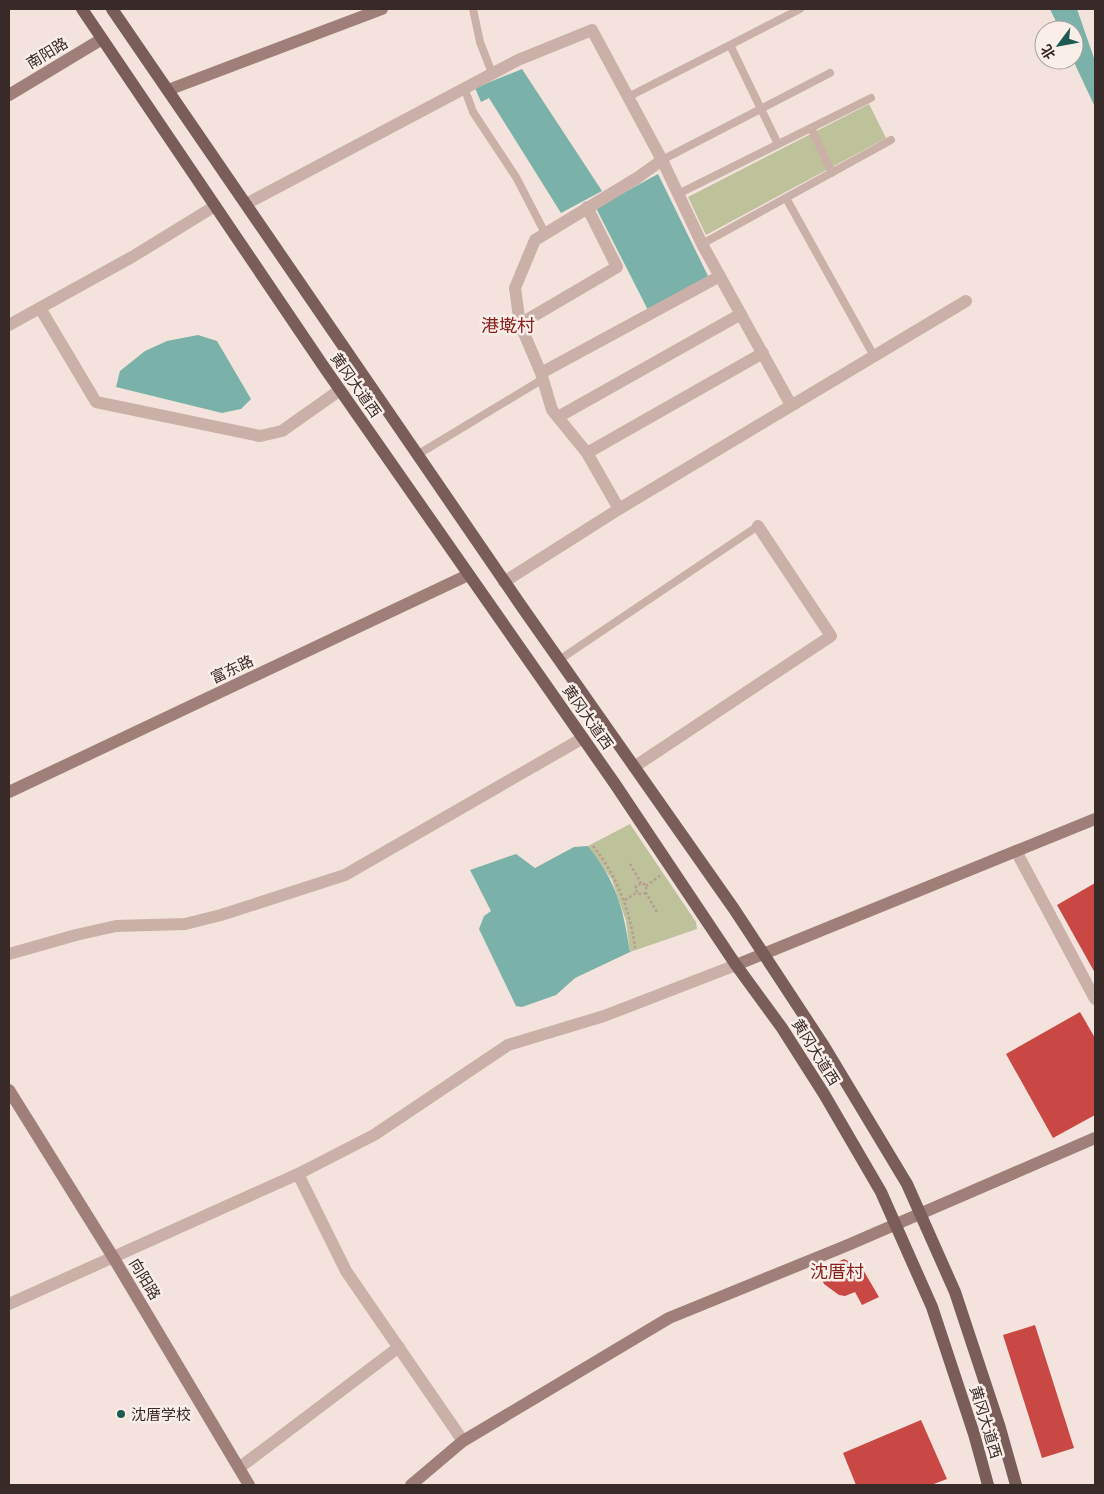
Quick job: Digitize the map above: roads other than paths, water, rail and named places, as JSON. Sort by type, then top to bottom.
[{"type":"main road","name":"黄冈大道西","points":[[82,9],[340,390],[583,738],[736,965],[782,1028],[824,1094],[881,1192],[932,1307],[974,1434],[988,1485]]},
{"type":"main road","name":"黄冈大道西","points":[[112,9],[504,582],[764,954],[824,1046],[907,1184],[955,1292],[1000,1428],[1016,1485]]},
{"type":"street","points":[[168,90],[382,9]]},
{"type":"street","points":[[246,204],[464,87],[518,60],[592,30],[662,160],[702,244],[791,405]]},
{"type":"street","name":"南阳路","points":[[9,95],[102,39]]},
{"type":"street","points":[[619,509],[587,452],[552,410],[542,376],[520,324],[516,288],[519,274],[534,240],[637,178],[662,160]]},
{"type":"street","points":[[9,325],[132,257],[215,206]]},
{"type":"street","points":[[520,324],[617,267],[587,207]]},
{"type":"street","points":[[542,376],[720,276]]},
{"type":"street","points":[[504,582],[619,509],[966,301]]},
{"type":"street","points":[[40,308],[96,402],[260,436],[282,431],[340,390]]},
{"type":"street","points":[[558,417],[741,314]]},
{"type":"street","points":[[587,452],[763,353]]},
{"type":"street","points":[[634,767],[831,636],[758,526]]},
{"type":"street","name":"富东路","points":[[9,792],[468,575]]},
{"type":"street","points":[[9,954],[116,926],[185,924],[203,920],[345,875],[583,738]]},
{"type":"street","points":[[9,1304],[298,1174],[374,1135],[508,1045],[604,1016],[764,954],[1095,819]]},
{"type":"street","points":[[1016,851],[1095,999]]},
{"type":"street","name":"向阳路","points":[[9,1090],[113,1257],[250,1485]]},
{"type":"street","points":[[411,1485],[463,1441],[669,1318],[1095,1138]]},
{"type":"street","points":[[298,1174],[346,1271],[463,1441]]},
{"type":"street","points":[[239,1468],[399,1347]]},
{"type":"lane","points":[[474,9],[480,42],[492,73]]},
{"type":"lane","points":[[628,96],[800,9]]},
{"type":"lane","points":[[730,45],[778,144]]},
{"type":"lane","points":[[662,160],[830,73]]},
{"type":"lane","points":[[464,87],[473,112],[516,177],[546,233]]},
{"type":"lane","points":[[678,194],[872,98]]},
{"type":"lane","points":[[811,128],[832,173]]},
{"type":"lane","points":[[702,244],[891,140]]},
{"type":"lane","points":[[786,198],[874,356]]},
{"type":"lane","points":[[417,455],[542,376]]},
{"type":"lane","points":[[559,660],[758,526]]},
{"type":"water","points":[[1050,9],[1077,9],[1081,20],[1055,20]]},
{"type":"water","points":[[1084,29],[1095,61],[1095,107],[1078,70],[1084,70]]},
{"type":"water","points":[[522,69],[602,191],[561,213],[489,98],[481,102],[475,88]]},
{"type":"water","points":[[658,174],[709,278],[648,310],[596,208]]},
{"type":"water","points":[[198,335],[217,341],[251,399],[241,409],[222,413],[116,387],[120,371],[145,351],[167,341]]},
{"type":"water","points":[[588,846],[606,872],[617,896],[625,922],[630,952],[575,978],[556,995],[522,1007],[516,1006],[479,929],[484,916],[491,911],[470,870],[516,854],[535,868],[574,847]]},
{"type":"place","name":"沈厝学校","points":[[121,1414]]},
{"type":"district","name":"港墘村","points":[[508,325]]},
{"type":"district","name":"沈厝村","points":[[837,1271]]}]
